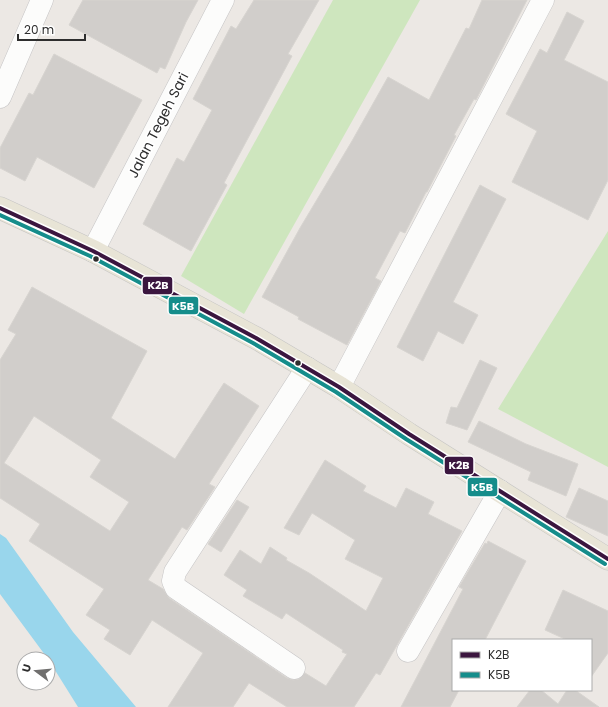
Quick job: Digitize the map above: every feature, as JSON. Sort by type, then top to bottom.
[{"type":"main road","points":[[0,208],[93,251],[256,338],[339,387],[608,559]]},
{"type":"street","points":[[0,97],[42,0]]},
{"type":"street","name":"Jalan Tegeh Sari","points":[[93,251],[223,0]]},
{"type":"street","points":[[339,387],[543,0]]},
{"type":"street","points":[[294,668],[176,588],[173,581],[175,572],[307,368]]},
{"type":"street","points":[[408,651],[500,491]]},
{"type":"green space","points":[[333,0],[420,0],[244,314],[181,276]]},
{"type":"green space","points":[[608,231],[608,467],[498,409]]},
{"type":"water","points":[[0,534],[6,538],[73,632],[136,707],[78,707],[56,672],[56,651],[42,651],[0,594]]},
{"type":"building","points":[[83,0],[198,0],[186,22],[165,69],[160,67],[157,73],[69,25]]},
{"type":"building","points":[[254,0],[319,0],[288,54],[292,56],[224,183],[227,185],[191,251],[143,224],[177,158],[184,162],[212,110],[193,99],[231,26],[236,29]]},
{"type":"building","points":[[482,0],[527,0],[476,100],[474,99],[454,135],[456,136],[405,233],[400,231],[375,278],[381,281],[347,345],[298,319],[299,317],[262,297],[300,228],[388,77],[429,100],[466,28],[469,29]]},
{"type":"building","points":[[567,12],[584,21],[564,60],[608,82],[608,180],[588,220],[512,182],[537,131],[506,114],[540,49],[547,53]]},
{"type":"building","points":[[54,54],[142,100],[94,188],[37,157],[25,181],[0,168],[0,148],[29,93],[33,95]]},
{"type":"building","points":[[480,185],[506,199],[453,302],[478,315],[463,344],[438,331],[423,361],[397,347]]},
{"type":"building","points":[[32,287],[147,351],[111,418],[175,459],[224,383],[259,406],[209,484],[215,487],[187,530],[182,527],[148,580],[163,589],[169,598],[287,678],[293,680],[299,679],[305,673],[326,686],[347,654],[286,613],[282,619],[243,596],[247,590],[224,575],[240,550],[261,564],[270,547],[287,558],[286,560],[309,573],[366,611],[383,578],[345,559],[355,540],[312,513],[299,535],[284,528],[325,460],[366,486],[363,491],[396,508],[406,488],[434,502],[428,514],[462,531],[380,675],[376,673],[354,707],[287,707],[249,683],[233,707],[168,707],[203,653],[152,620],[130,655],[104,639],[110,630],[86,615],[104,589],[29,541],[40,524],[0,498],[0,360],[16,334],[8,330]],"holes":[[[34,416],[101,460],[90,477],[129,502],[110,531],[4,463]]]},
{"type":"building","points":[[480,360],[497,368],[467,430],[446,423],[451,407],[457,408]]},
{"type":"building","points":[[479,421],[526,444],[578,464],[566,496],[528,480],[531,472],[468,442]]},
{"type":"building","points":[[579,488],[608,501],[608,536],[566,517]]},
{"type":"building","points":[[237,500],[249,507],[221,552],[208,544]]},
{"type":"building","points":[[488,541],[526,561],[486,639],[452,639],[452,691],[458,691],[450,707],[401,707],[463,589],[459,587],[485,543],[487,544]]},
{"type":"building","points":[[563,590],[608,611],[608,653],[592,676],[592,639],[565,639],[545,630]]},
{"type":"building","points":[[529,691],[542,691],[558,704],[566,691],[576,691],[599,707],[517,707]]},
{"type":"transit line","name":"K2B","points":[[0,208],[93,251],[256,338],[339,387],[409,434],[608,559]]},
{"type":"transit line","name":"K5B","points":[[0,215],[90,256],[253,343],[336,392],[406,439],[605,564]]}]
